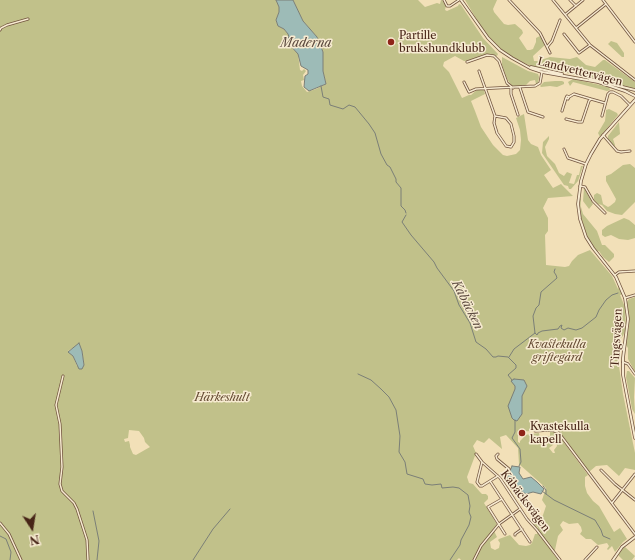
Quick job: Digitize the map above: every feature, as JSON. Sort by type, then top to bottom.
[{"type":"street","points":[[444,0],[447,6],[450,6],[460,0]]},
{"type":"street","name":"Landvettervägen","points":[[460,0],[484,33],[507,55],[521,63],[543,71],[598,82],[625,91],[634,100]]},
{"type":"street","points":[[510,0],[538,31],[550,53]]},
{"type":"street","points":[[553,0],[590,45],[635,80]]},
{"type":"street","points":[[570,0],[576,6]]},
{"type":"street","points":[[565,14],[583,0]]},
{"type":"street","points":[[603,0],[635,42]]},
{"type":"street","points":[[576,28],[606,4]]},
{"type":"street","points":[[0,30],[7,25],[28,19]]},
{"type":"street","points":[[547,47],[552,41],[560,20]]},
{"type":"street","points":[[564,34],[579,53],[590,45]]},
{"type":"street","points":[[467,62],[487,56],[494,56],[499,61],[507,83],[512,88]]},
{"type":"street","points":[[479,71],[495,116],[494,125],[497,133],[506,146],[511,146],[514,142],[511,124],[506,118],[495,116]]},
{"type":"street","points":[[464,82],[469,92],[476,89],[538,86],[543,71]]},
{"type":"street","name":"Landvettervägen","points":[[543,71],[595,80],[635,91]]},
{"type":"street","points":[[512,88],[511,96],[518,115]]},
{"type":"street","points":[[520,88],[528,112],[543,117]]},
{"type":"street","points":[[602,116],[608,93],[612,91],[621,96],[630,105]]},
{"type":"street","points":[[634,100],[635,91]]},
{"type":"street","points":[[562,111],[566,98],[568,99],[574,94],[605,103]]},
{"type":"street","points":[[566,119],[582,122],[591,99]]},
{"type":"street","name":"Tingsvägen","points":[[634,100],[603,135],[586,164],[580,186],[579,209],[584,232],[593,248],[615,275],[626,298],[628,319],[623,362],[624,385],[635,438]]},
{"type":"street","points":[[603,135],[615,150],[621,152],[630,151]]},
{"type":"street","points":[[564,149],[568,158],[586,164]]},
{"type":"street","points":[[580,186],[585,187],[592,201],[605,213]]},
{"type":"street","points":[[615,275],[619,272],[635,270]]},
{"type":"street","points":[[626,298],[635,295]]},
{"type":"street","points":[[623,362],[628,364],[635,374]]},
{"type":"street","points":[[63,376],[56,405],[60,424],[62,466],[60,484],[62,491],[76,506],[87,540],[88,560]]},
{"type":"street","points":[[535,431],[551,430],[558,432],[634,530],[635,534]]},
{"type":"street","name":"Kåbäcksvägen","points":[[476,454],[482,462],[498,476],[529,522],[560,560]]},
{"type":"street","points":[[498,454],[496,456],[497,459],[509,469]]},
{"type":"street","points":[[482,462],[477,482],[481,487],[498,476]]},
{"type":"street","points":[[601,470],[607,477],[635,499]]},
{"type":"street","points":[[612,503],[635,474]]},
{"type":"street","points":[[490,481],[530,542]]},
{"type":"street","points":[[502,499],[488,507],[505,534]]},
{"type":"street","points":[[474,560],[481,546],[499,524],[520,509]]},
{"type":"street","points":[[0,523],[9,534],[21,560]]},
{"type":"street","points":[[515,535],[522,529]]},
{"type":"street","points":[[613,560],[622,547],[635,537]]},
{"type":"street","points":[[585,560],[597,547]]},
{"type":"green space","points":[[0,0],[276,0],[279,7],[276,20],[278,26],[284,29],[288,34],[288,43],[298,54],[300,70],[302,71],[304,69],[306,71],[303,75],[304,80],[301,81],[302,86],[307,92],[326,84],[323,71],[323,52],[317,37],[303,21],[293,0],[418,0],[425,7],[437,3],[440,4],[442,0],[446,6],[445,10],[447,11],[458,6],[459,4],[461,5],[483,38],[498,54],[497,56],[490,54],[468,61],[464,61],[455,56],[444,62],[443,66],[449,72],[462,98],[471,95],[477,90],[484,90],[485,94],[471,101],[481,127],[493,145],[503,155],[507,156],[516,154],[520,150],[520,130],[516,118],[524,114],[528,140],[531,144],[538,147],[541,155],[551,170],[544,175],[553,188],[561,184],[573,196],[548,198],[543,208],[548,218],[548,231],[545,235],[546,265],[569,266],[578,255],[590,250],[612,276],[618,289],[619,285],[623,294],[620,295],[625,307],[626,328],[623,336],[619,340],[618,359],[623,394],[635,453],[635,470],[625,468],[619,476],[607,465],[596,466],[589,472],[559,432],[554,429],[519,432],[518,442],[520,443],[524,435],[539,433],[540,438],[550,436],[550,432],[548,432],[549,430],[556,432],[559,436],[551,442],[553,445],[549,448],[553,453],[555,453],[554,450],[557,446],[556,440],[560,437],[588,475],[585,477],[587,493],[599,506],[614,532],[620,528],[627,539],[615,552],[612,546],[608,550],[607,549],[609,546],[607,543],[598,545],[591,539],[586,539],[580,534],[582,531],[578,523],[569,524],[563,521],[560,525],[563,530],[558,536],[555,550],[552,552],[558,560],[461,560],[459,558],[457,560],[0,560]],"holes":[[[79,344],[82,351],[84,365],[77,366],[73,356],[68,351]],[[129,430],[139,431],[145,442],[150,447],[136,455],[133,454],[129,441],[125,442],[124,439],[128,438]],[[506,435],[518,448],[519,464],[546,488],[542,500],[546,506],[542,518],[533,524],[538,528],[537,534],[535,534],[530,545],[519,545],[510,535],[499,539],[499,548],[495,550],[491,548],[490,542],[497,537],[493,529],[497,524],[484,503],[488,499],[488,496],[486,494],[482,494],[473,484],[469,483],[467,477],[476,453],[473,446],[477,440],[484,443],[489,438],[502,449],[500,437]]]},
{"type":"green space","points":[[465,0],[497,0],[493,9],[494,12],[504,24],[515,24],[522,30],[523,33],[519,38],[527,50],[533,49],[536,38],[540,36],[545,45],[533,56],[534,61],[550,57],[570,59],[577,57],[586,65],[595,67],[605,60],[635,82],[635,89],[627,88],[613,82],[531,66],[515,59],[493,42],[483,30]]},
{"type":"green space","points":[[611,41],[617,43],[624,53],[624,57],[622,57],[608,44]]},
{"type":"green space","points":[[502,57],[528,71],[538,74],[538,84],[536,84],[535,80],[530,81],[526,85],[517,87],[512,86],[507,79],[502,65]]},
{"type":"green space","points":[[573,79],[609,87],[610,90],[607,91],[573,82],[570,86],[568,82]]},
{"type":"green space","points":[[562,81],[564,84],[557,87],[540,86],[544,82]]},
{"type":"green space","points":[[609,109],[618,115],[600,137],[598,133],[605,121],[606,110]]},
{"type":"green space","points":[[619,122],[620,134],[613,139],[615,145],[614,148],[608,139],[608,136]]},
{"type":"green space","points":[[549,136],[545,147],[547,156],[555,164],[559,173],[564,176],[567,172],[572,174],[569,183],[574,184],[577,175],[579,175],[581,166],[583,166],[578,181],[571,189],[564,185],[542,153],[543,142]]},
{"type":"green space","points":[[630,164],[635,168],[635,202],[622,215],[607,211],[602,205],[598,204],[594,200],[594,195],[597,193],[601,195],[603,204],[608,207],[615,202],[616,199],[606,181],[606,176],[623,165]]},
{"type":"green space","points":[[584,188],[593,204],[589,209],[583,201]]},
{"type":"green space","points":[[580,198],[583,214],[597,231],[602,245],[605,245],[614,254],[614,257],[609,262],[599,251],[597,252],[594,249],[586,234],[581,217]]},
{"type":"green space","points":[[624,218],[635,225],[635,238],[628,240],[619,239],[611,235],[605,237],[602,235],[602,230],[607,226]]},
{"type":"green space","points":[[635,297],[635,372],[628,359],[628,348],[626,345],[629,325],[627,302],[629,299]]},
{"type":"green space","points":[[627,371],[629,371],[635,378],[635,414],[632,409],[626,377]]},
{"type":"green space","points":[[625,547],[635,556],[632,560],[623,560],[618,555]]},
{"type":"water","name":"Maderna","points":[[276,0],[293,0],[303,21],[317,37],[323,52],[323,71],[326,84],[309,91],[304,87],[305,76],[308,74],[308,70],[301,66],[298,54],[288,43],[288,34],[284,29],[278,26],[276,20],[279,7]]},
{"type":"water","points":[[79,343],[84,365],[82,369],[79,369],[73,356],[68,352]]},
{"type":"water","points":[[514,379],[524,380],[527,386],[522,396],[522,414],[517,421],[512,418],[508,406],[515,389],[515,386],[511,381]]},
{"type":"water","points":[[512,466],[520,467],[519,473],[523,479],[531,477],[537,482],[544,489],[541,494],[533,492],[526,494],[521,491],[512,490],[506,481]]},
{"type":"waterway","points":[[321,86],[323,97],[329,99],[330,105],[343,109],[349,105],[355,107],[369,124],[375,133],[381,154],[387,165],[390,167],[396,182],[401,188],[401,206],[406,213]]},
{"type":"waterway","name":"Kåbäcken","points":[[406,215],[402,222],[434,262],[454,291],[459,305],[470,323],[476,342],[486,349],[493,357],[508,357],[516,365],[516,368],[508,375],[512,380]]},
{"type":"waterway","points":[[509,357],[514,349],[535,333],[533,316],[539,305],[541,292],[557,278],[554,272],[555,269]]},
{"type":"waterway","points":[[535,333],[537,335],[542,331],[558,329],[562,325],[561,328],[564,330],[568,328],[576,330],[582,328],[596,317],[606,300],[612,295],[618,293]]},
{"type":"waterway","points":[[358,374],[371,380],[381,389],[389,397],[396,410],[400,436],[399,452],[405,462],[407,474],[423,479],[425,484],[441,484],[442,488],[459,488],[468,495],[470,506],[469,512],[471,517],[469,525],[460,545],[450,560]]},
{"type":"waterway","points":[[515,420],[515,432],[512,438],[520,449],[521,462],[519,466]]},
{"type":"waterway","points":[[543,486],[546,490],[546,494]]},
{"type":"waterway","points":[[542,491],[554,500],[595,520],[603,536],[610,539]]},
{"type":"waterway","points":[[193,560],[213,529],[230,509]]},
{"type":"waterway","points":[[93,511],[99,541],[97,560]]},
{"type":"waterway","points":[[0,536],[6,539],[11,552],[10,560]]},
{"type":"place","name":"Partille brukshundklubb","points":[[391,42]]},
{"type":"place","name":"Kvastekulla kapell","points":[[522,433]]},
{"type":"park label","name":"Kvastekulla griftegård","points":[[557,351]]},
{"type":"park label","name":"Härkeshult","points":[[222,398]]}]
